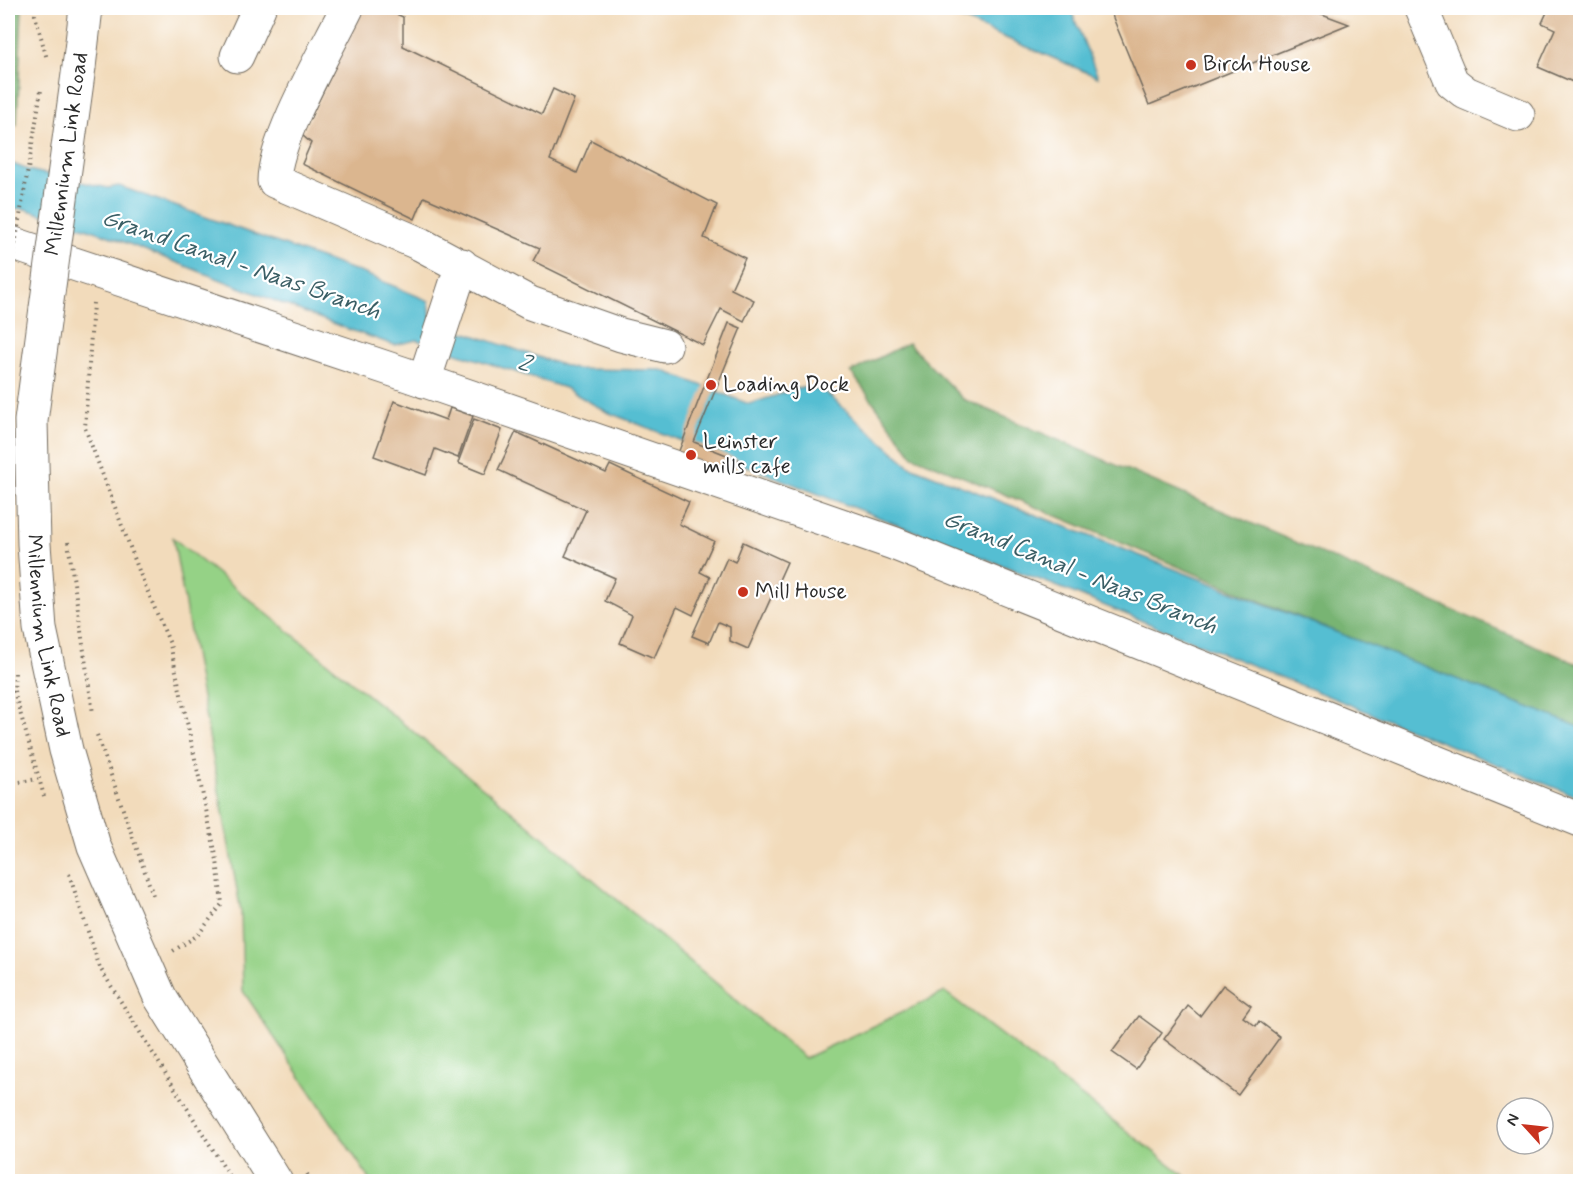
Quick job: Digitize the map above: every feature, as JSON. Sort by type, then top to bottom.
[{"type":"street","name":"Millennium Link Road","points":[[86,8],[31,421],[34,544],[40,629],[66,750],[94,846],[160,997],[291,1177]]},
{"type":"street","points":[[237,56],[259,8]]},
{"type":"street","points":[[347,8],[284,138],[274,166],[274,181],[462,265],[530,303],[621,335],[665,346]]},
{"type":"street","points":[[1421,8],[1452,82],[1466,93],[1518,115]]},
{"type":"street","points":[[8,242],[424,381],[892,543],[1581,820]]},
{"type":"street","points":[[424,381],[462,265]]},
{"type":"path","points":[[36,8],[35,15],[47,59],[45,70]]},
{"type":"path","points":[[9,280],[43,82]]},
{"type":"path","points":[[94,294],[85,428],[141,576],[170,644],[217,860],[222,904],[198,935],[172,951]]},
{"type":"path","points":[[68,540],[94,718]]},
{"type":"path","points":[[95,729],[157,907]]},
{"type":"path","points":[[8,784],[38,778]]},
{"type":"path","points":[[168,940],[178,961]]},
{"type":"path","points":[[291,1177],[312,1182]]},
{"type":"green space","points":[[8,8],[22,8],[17,125],[8,123]]},
{"type":"green space","points":[[908,343],[963,399],[1580,665],[1580,734],[913,456],[851,372]]},
{"type":"green space","points":[[173,538],[519,817],[805,1058],[945,992],[1192,1181],[371,1181],[243,991],[241,912]]},
{"type":"water","points":[[935,8],[1070,8],[1098,77]]},
{"type":"water","points":[[8,162],[28,170],[108,188],[119,186],[365,274],[429,301],[431,321],[574,369],[662,370],[749,404],[803,387],[825,392],[910,466],[1580,727],[1580,798],[1061,588],[607,412],[565,388],[417,340],[394,345],[101,233],[25,209],[8,208]]},
{"type":"building","points":[[364,8],[383,8],[403,17],[403,46],[542,114],[553,89],[574,99],[550,160],[577,173],[591,140],[717,205],[704,238],[745,258],[731,289],[754,300],[744,321],[721,309],[703,345],[533,261],[540,248],[424,197],[415,219],[302,164],[311,143],[302,135]]},
{"type":"building","name":"Birch House","points":[[1109,8],[1306,8],[1349,24],[1149,105]]},
{"type":"building","points":[[1549,8],[1580,8],[1580,85],[1538,67],[1555,29],[1542,23]]},
{"type":"building","name":"Loading Dock","points":[[729,323],[741,328],[694,442],[739,460],[730,480],[675,461]]},
{"type":"building","points":[[394,401],[446,420],[450,408],[473,416],[458,458],[435,449],[426,475],[374,456]]},
{"type":"building","points":[[474,419],[502,430],[485,474],[458,463]]},
{"type":"building","points":[[516,432],[606,473],[610,465],[689,502],[679,524],[714,541],[700,572],[710,577],[693,615],[677,607],[654,658],[620,643],[632,615],[605,601],[615,578],[565,556],[586,510],[498,470]]},
{"type":"building","name":"Mill House","points":[[743,542],[787,562],[748,649],[730,641],[730,627],[718,622],[709,643],[692,636],[727,558],[735,562]]},
{"type":"building","points":[[1223,985],[1251,1006],[1243,1017],[1256,1026],[1259,1021],[1280,1037],[1238,1095],[1164,1039],[1188,1006],[1200,1016]]},
{"type":"building","points":[[1139,1016],[1162,1033],[1136,1069],[1112,1052]]},
{"type":"place","name":"Birch House","points":[[1191,65]]},
{"type":"place","name":"Loading Dock","points":[[711,385]]},
{"type":"place","name":"Leinster mills cafe","points":[[691,455]]},
{"type":"place","name":"Mill House","points":[[743,592]]},
{"type":"water label","name":"Grand Canal - Naas Branch","points":[[241,265]]},
{"type":"water label","name":"2","points":[[524,364]]},
{"type":"water label","name":"Grand Canal - Naas Branch","points":[[1080,573]]}]
